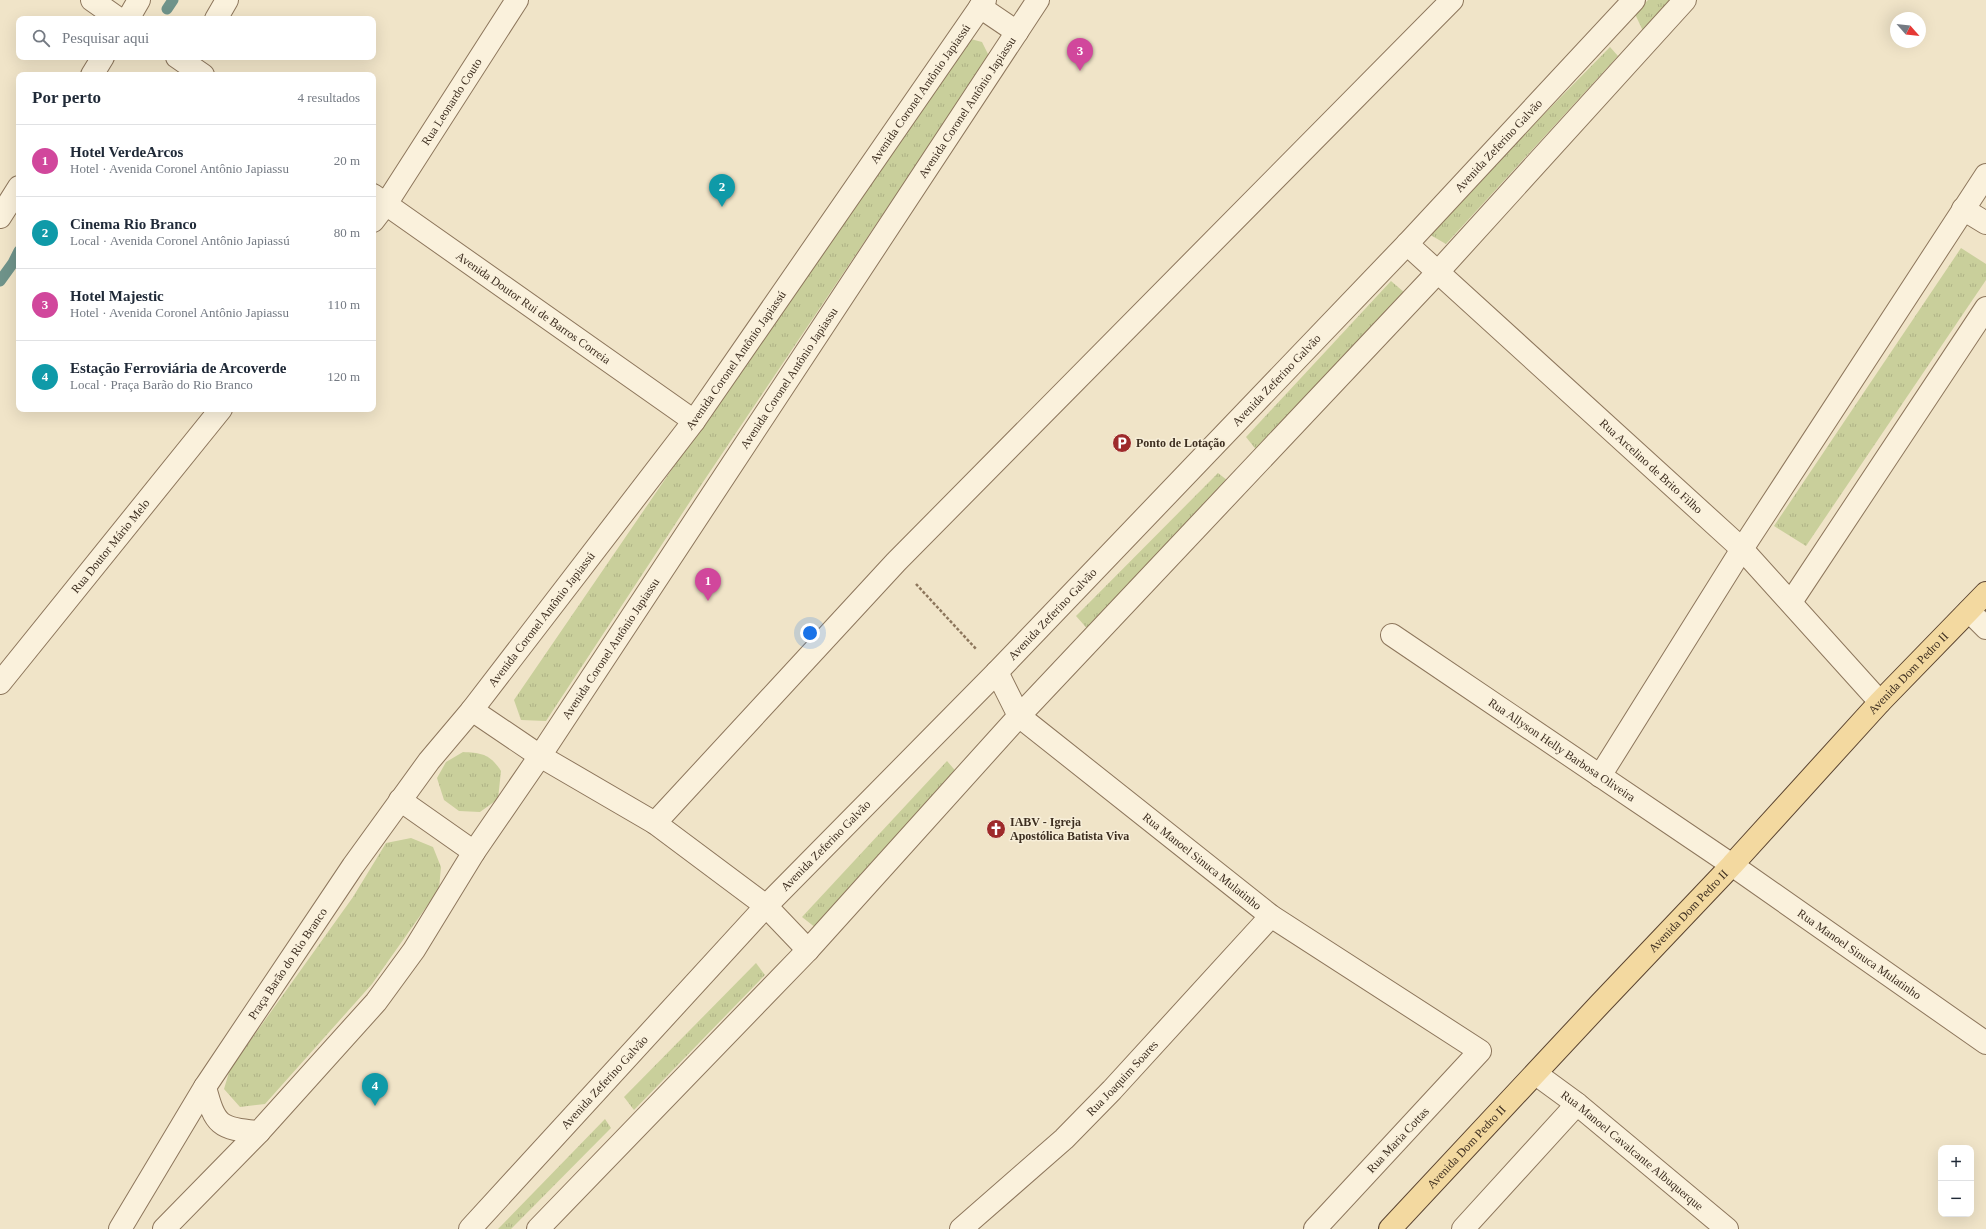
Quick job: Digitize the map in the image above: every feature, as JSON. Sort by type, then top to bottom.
[{"type":"main road","name":"Avenida Dom Pedro II","points":[[1390,1229],[1732,865],[1880,702],[1986,593]]},
{"type":"street","points":[[92,0],[115,16]]},
{"type":"street","points":[[130,16],[139,0]]},
{"type":"street","points":[[218,16],[227,0]]},
{"type":"street","name":"Rua Leonardo Couto","points":[[377,206],[517,0]]},
{"type":"street","name":"Avenida Coronel Antônio Japiassu","points":[[540,756],[1038,0]]},
{"type":"street","points":[[655,823],[896,562],[1452,0]]},
{"type":"street","name":"Avenida Zeferino Galvão","points":[[470,1229],[766,906],[997,672],[1407,244],[1634,0]]},
{"type":"street","points":[[538,1229],[808,950],[1019,716],[1437,272],[1685,0]]},
{"type":"street","points":[[983,4],[1017,32]]},
{"type":"street","name":"Avenida Coronel Antônio Japiassú","points":[[472,710],[694,422],[983,4]]},
{"type":"street","points":[[94,72],[101,60]]},
{"type":"street","points":[[1600,776],[1742,549],[1986,175]]},
{"type":"street","points":[[0,217],[16,192]]},
{"type":"street","name":"Avenida Doutor Rui de Barros Correia","points":[[377,206],[694,422]]},
{"type":"street","points":[[1963,209],[1986,223]]},
{"type":"street","name":"Rua Arcelino de Brito Filho","points":[[1407,244],[1742,549],[1880,702]]},
{"type":"street","points":[[1791,602],[1986,308]]},
{"type":"street","name":"Rua Doutor Mário Melo","points":[[0,683],[219,412]]},
{"type":"street","points":[[1969,610],[1986,628]]},
{"type":"street","name":"Rua Allyson Helly Barbosa Oliveira","points":[[1392,635],[1732,865]]},
{"type":"street","name":"Rua Manoel Sinuca Mulatinho","points":[[997,672],[1019,716],[1271,916],[1480,1051]]},
{"type":"street","points":[[472,710],[540,756],[655,823],[766,906],[808,950]]},
{"type":"street","name":"Praça Barão do Rio Branco","points":[[120,1229],[205,1087],[313,924],[400,800],[441,746],[472,710]]},
{"type":"street","points":[[164,1229],[259,1132],[376,1002],[414,950],[474,852],[540,756]]},
{"type":"street","points":[[400,800],[474,852]]},
{"type":"street","name":"Rua Manoel Sinuca Mulatinho","points":[[1732,865],[1986,1044]]},
{"type":"street","name":"Rua Joaquim Soares","points":[[961,1229],[1064,1139],[1117,1085],[1271,916]]},
{"type":"street","name":"Rua Maria Cottas","points":[[1315,1229],[1480,1051]]},
{"type":"street","name":"Rua Manoel Cavalcante Albuquerque","points":[[1536,1074],[1577,1104],[1727,1229]]},
{"type":"street","points":[[205,1087],[211,1111],[220,1124],[238,1130],[259,1132]]},
{"type":"street","points":[[1463,1229],[1577,1104]]},
{"type":"path","points":[[896,562],[997,672]]},
{"type":"green space","points":[[1648,0],[1671,0],[1643,31],[1635,14]]},
{"type":"green space","points":[[967,38],[982,42],[989,56],[695,494],[546,721],[521,720],[514,700],[681,456],[788,296]]},
{"type":"green space","points":[[1610,47],[1618,56],[1446,244],[1427,233]]},
{"type":"green space","points":[[1961,248],[1986,264],[1986,280],[1806,546],[1774,526]]},
{"type":"green space","points":[[1391,281],[1405,293],[1258,452],[1246,437]]},
{"type":"green space","points":[[1218,473],[1232,484],[1091,633],[1076,616]]},
{"type":"green space","points":[[463,752],[480,754],[489,758],[501,771],[498,799],[480,812],[459,811],[444,800],[437,778],[446,762]]},
{"type":"green space","points":[[947,761],[959,775],[816,928],[802,917]]},
{"type":"green space","points":[[411,838],[433,847],[441,867],[439,889],[372,984],[265,1104],[240,1107],[224,1089],[230,1069],[353,897],[386,843]]},
{"type":"green space","points":[[756,963],[765,975],[634,1110],[624,1097]]},
{"type":"green space","points":[[605,1119],[611,1128],[511,1229],[498,1229]]},
{"type":"waterway","points":[[167,9],[173,0]]},
{"type":"waterway","points":[[0,281],[16,257]]},
{"type":"place","name":"Hotel Majestic","points":[[1080,71]]},
{"type":"place","name":"Cinema Rio Branco","points":[[722,207]]},
{"type":"place","name":"Ponto de Lotação","points":[[1122,443]]},
{"type":"place","name":"Hotel VerdeArcos","points":[[708,601]]},
{"type":"place","name":"IABV - Igreja Apostólica Batista Viva","points":[[996,829]]},
{"type":"place","name":"Estação Ferroviária de Arcoverde","points":[[375,1106]]}]
